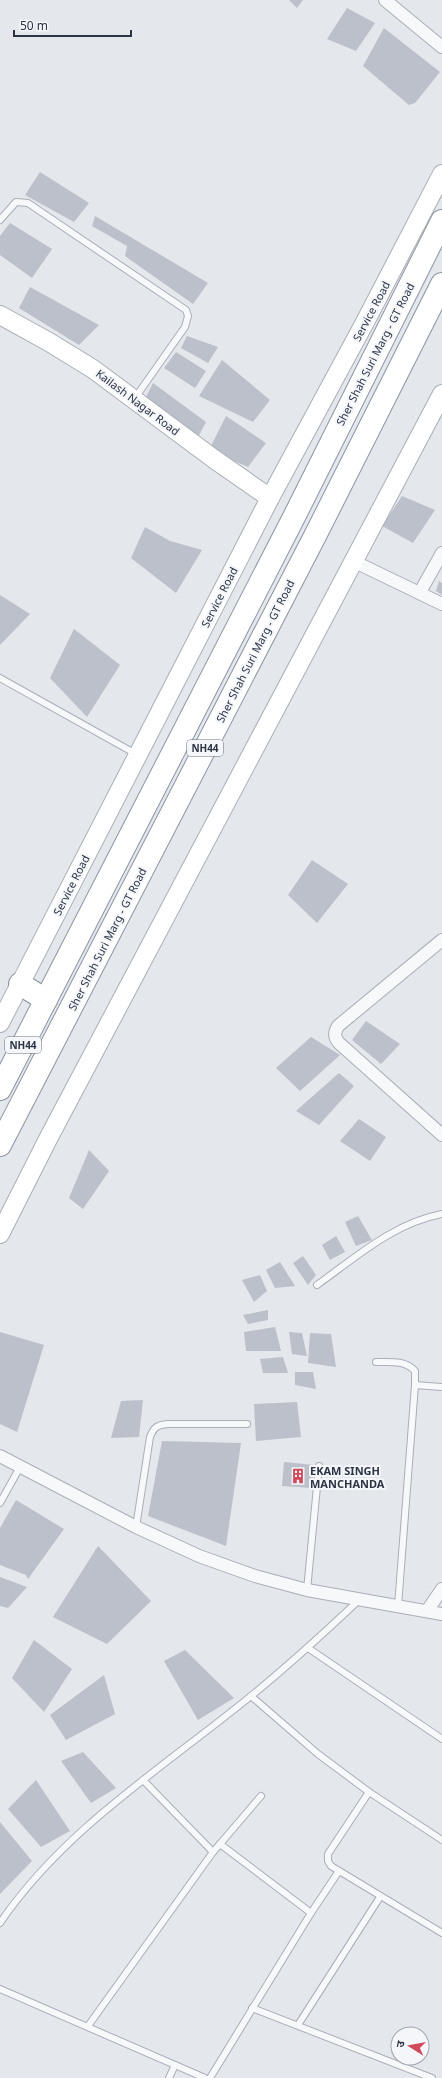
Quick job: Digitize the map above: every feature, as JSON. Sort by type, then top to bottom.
[{"type":"highway","name":"Sher Shah Suri Marg - GT Road","points":[[46,1000],[297,510],[442,221]]},
{"type":"highway","name":"Sher Shah Suri Marg - GT Road","points":[[0,1145],[317,532],[442,284]]},
{"type":"highway","points":[[20,984],[46,1000]]},
{"type":"highway","name":"NH44","points":[[0,1089],[46,1000]]},
{"type":"street","points":[[385,0],[442,47]]},
{"type":"street","name":"Service Road","points":[[0,1023],[270,498],[364,324],[442,174]]},
{"type":"street","name":"Kailash Nagar Road","points":[[0,315],[49,342],[93,369],[214,459],[270,498]]},
{"type":"street","points":[[0,1234],[59,1118],[442,394]]},
{"type":"street","points":[[420,592],[442,554]]},
{"type":"street","points":[[353,561],[420,592],[442,604]]},
{"type":"street","points":[[442,940],[338,1026],[335,1032],[335,1038],[339,1043],[442,1135]]},
{"type":"street","points":[[0,1456],[136,1527],[199,1556],[255,1576],[307,1590],[442,1614]]},
{"type":"street","points":[[427,1611],[442,1589]]},
{"type":"lane","points":[[0,220],[16,202],[28,203],[186,310],[188,316],[185,327],[134,399]]},
{"type":"lane","points":[[0,678],[138,755]]},
{"type":"lane","points":[[317,1285],[392,1231],[413,1221],[442,1214]]},
{"type":"lane","points":[[376,1362],[403,1363],[410,1366],[415,1371],[398,1606]]},
{"type":"lane","points":[[415,1385],[442,1386]]},
{"type":"lane","points":[[136,1527],[150,1437],[153,1428],[159,1425],[168,1424],[247,1424]]},
{"type":"lane","points":[[307,1590],[319,1466]]},
{"type":"lane","points":[[0,1503],[20,1467]]},
{"type":"lane","points":[[0,1923],[26,1887],[60,1851],[143,1780],[251,1696],[308,1648],[359,1600]]},
{"type":"lane","points":[[308,1648],[442,1739]]},
{"type":"lane","points":[[251,1696],[318,1754],[369,1792],[442,1840]]},
{"type":"lane","points":[[143,1780],[213,1852]]},
{"type":"lane","points":[[369,1792],[328,1854],[328,1861],[331,1866],[380,1897],[442,1933]]},
{"type":"lane","points":[[88,2026],[213,1852],[261,1796]]},
{"type":"lane","points":[[220,1844],[311,1912]]},
{"type":"lane","points":[[210,2078],[311,1912],[339,1871]]},
{"type":"lane","points":[[298,2025],[380,1897]]},
{"type":"lane","points":[[0,1989],[205,2078]]},
{"type":"lane","points":[[252,2008],[432,2078]]},
{"type":"lane","points":[[169,2078],[175,2065]]},
{"type":"building","points":[[289,0],[303,0],[297,8]]},
{"type":"building","points":[[347,8],[375,23],[356,51],[327,39]]},
{"type":"building","points":[[384,28],[440,72],[415,103],[409,105],[363,66]]},
{"type":"building","points":[[40,172],[89,203],[74,222],[25,195]]},
{"type":"building","points":[[95,216],[208,283],[193,304],[125,256],[127,246],[92,226]]},
{"type":"building","points":[[10,223],[52,249],[32,278],[0,255],[0,236]]},
{"type":"building","points":[[30,287],[99,325],[79,345],[19,308]]},
{"type":"building","points":[[187,336],[218,347],[208,363],[181,348]]},
{"type":"building","points":[[176,352],[206,371],[195,388],[164,368]]},
{"type":"building","points":[[222,360],[270,400],[253,422],[199,396]]},
{"type":"building","points":[[153,383],[206,422],[197,439],[145,399]]},
{"type":"building","points":[[226,416],[266,443],[248,467],[209,450]]},
{"type":"building","points":[[402,496],[435,510],[413,543],[382,526]]},
{"type":"building","points":[[145,527],[170,541],[202,550],[176,593],[131,558]]},
{"type":"building","points":[[439,581],[442,583],[442,595],[436,591]]},
{"type":"building","points":[[0,595],[30,614],[0,645]]},
{"type":"building","points":[[74,629],[120,665],[87,717],[50,678]]},
{"type":"building","points":[[312,860],[348,884],[317,923],[288,895]]},
{"type":"building","points":[[366,1021],[400,1044],[381,1064],[352,1040]]},
{"type":"building","points":[[311,1037],[340,1055],[300,1091],[276,1068]]},
{"type":"building","points":[[339,1073],[354,1086],[319,1125],[296,1111]]},
{"type":"building","points":[[359,1119],[386,1137],[370,1161],[340,1141]]},
{"type":"building","points":[[89,1150],[109,1171],[83,1209],[69,1198]]},
{"type":"building","points":[[358,1216],[372,1240],[356,1246],[345,1222]]},
{"type":"building","points":[[336,1236],[345,1252],[330,1260],[322,1245]]},
{"type":"building","points":[[303,1256],[316,1275],[308,1285],[293,1263]]},
{"type":"building","points":[[280,1262],[295,1286],[275,1288],[266,1270]]},
{"type":"building","points":[[260,1275],[267,1291],[254,1302],[242,1280]]},
{"type":"building","points":[[268,1310],[268,1320],[248,1324],[243,1315]]},
{"type":"building","points":[[275,1327],[281,1351],[246,1351],[244,1332]]},
{"type":"building","points":[[0,1332],[44,1345],[17,1432],[0,1424]]},
{"type":"building","points":[[289,1332],[302,1333],[307,1356],[292,1354]]},
{"type":"building","points":[[310,1333],[331,1334],[336,1367],[308,1363]]},
{"type":"building","points":[[283,1357],[288,1373],[263,1373],[260,1359]]},
{"type":"building","points":[[295,1372],[313,1372],[316,1389],[295,1385]]},
{"type":"building","points":[[143,1400],[139,1437],[111,1438],[121,1401]]},
{"type":"building","points":[[297,1402],[301,1437],[256,1441],[254,1404]]},
{"type":"building","points":[[162,1441],[241,1443],[226,1546],[148,1516]]},
{"type":"building","name":"EKAM SINGH MANCHANDA","points":[[284,1462],[314,1465],[312,1488],[282,1486]]},
{"type":"building","points":[[16,1500],[64,1529],[28,1579],[26,1575],[0,1565],[0,1528]]},
{"type":"building","points":[[98,1546],[151,1601],[107,1644],[53,1617]]},
{"type":"building","points":[[0,1577],[27,1587],[8,1608],[0,1606]]},
{"type":"building","points":[[34,1640],[72,1669],[44,1712],[12,1678]]},
{"type":"building","points":[[185,1650],[234,1698],[198,1720],[164,1661]]},
{"type":"building","points":[[104,1675],[115,1714],[66,1740],[50,1715]]},
{"type":"building","points":[[83,1752],[116,1788],[91,1803],[61,1761]]},
{"type":"building","points":[[36,1780],[70,1831],[41,1847],[8,1809]]},
{"type":"building","points":[[0,1822],[32,1861],[0,1894]]},
{"type":"place","name":"EKAM SINGH MANCHANDA","points":[[298,1476]]}]
